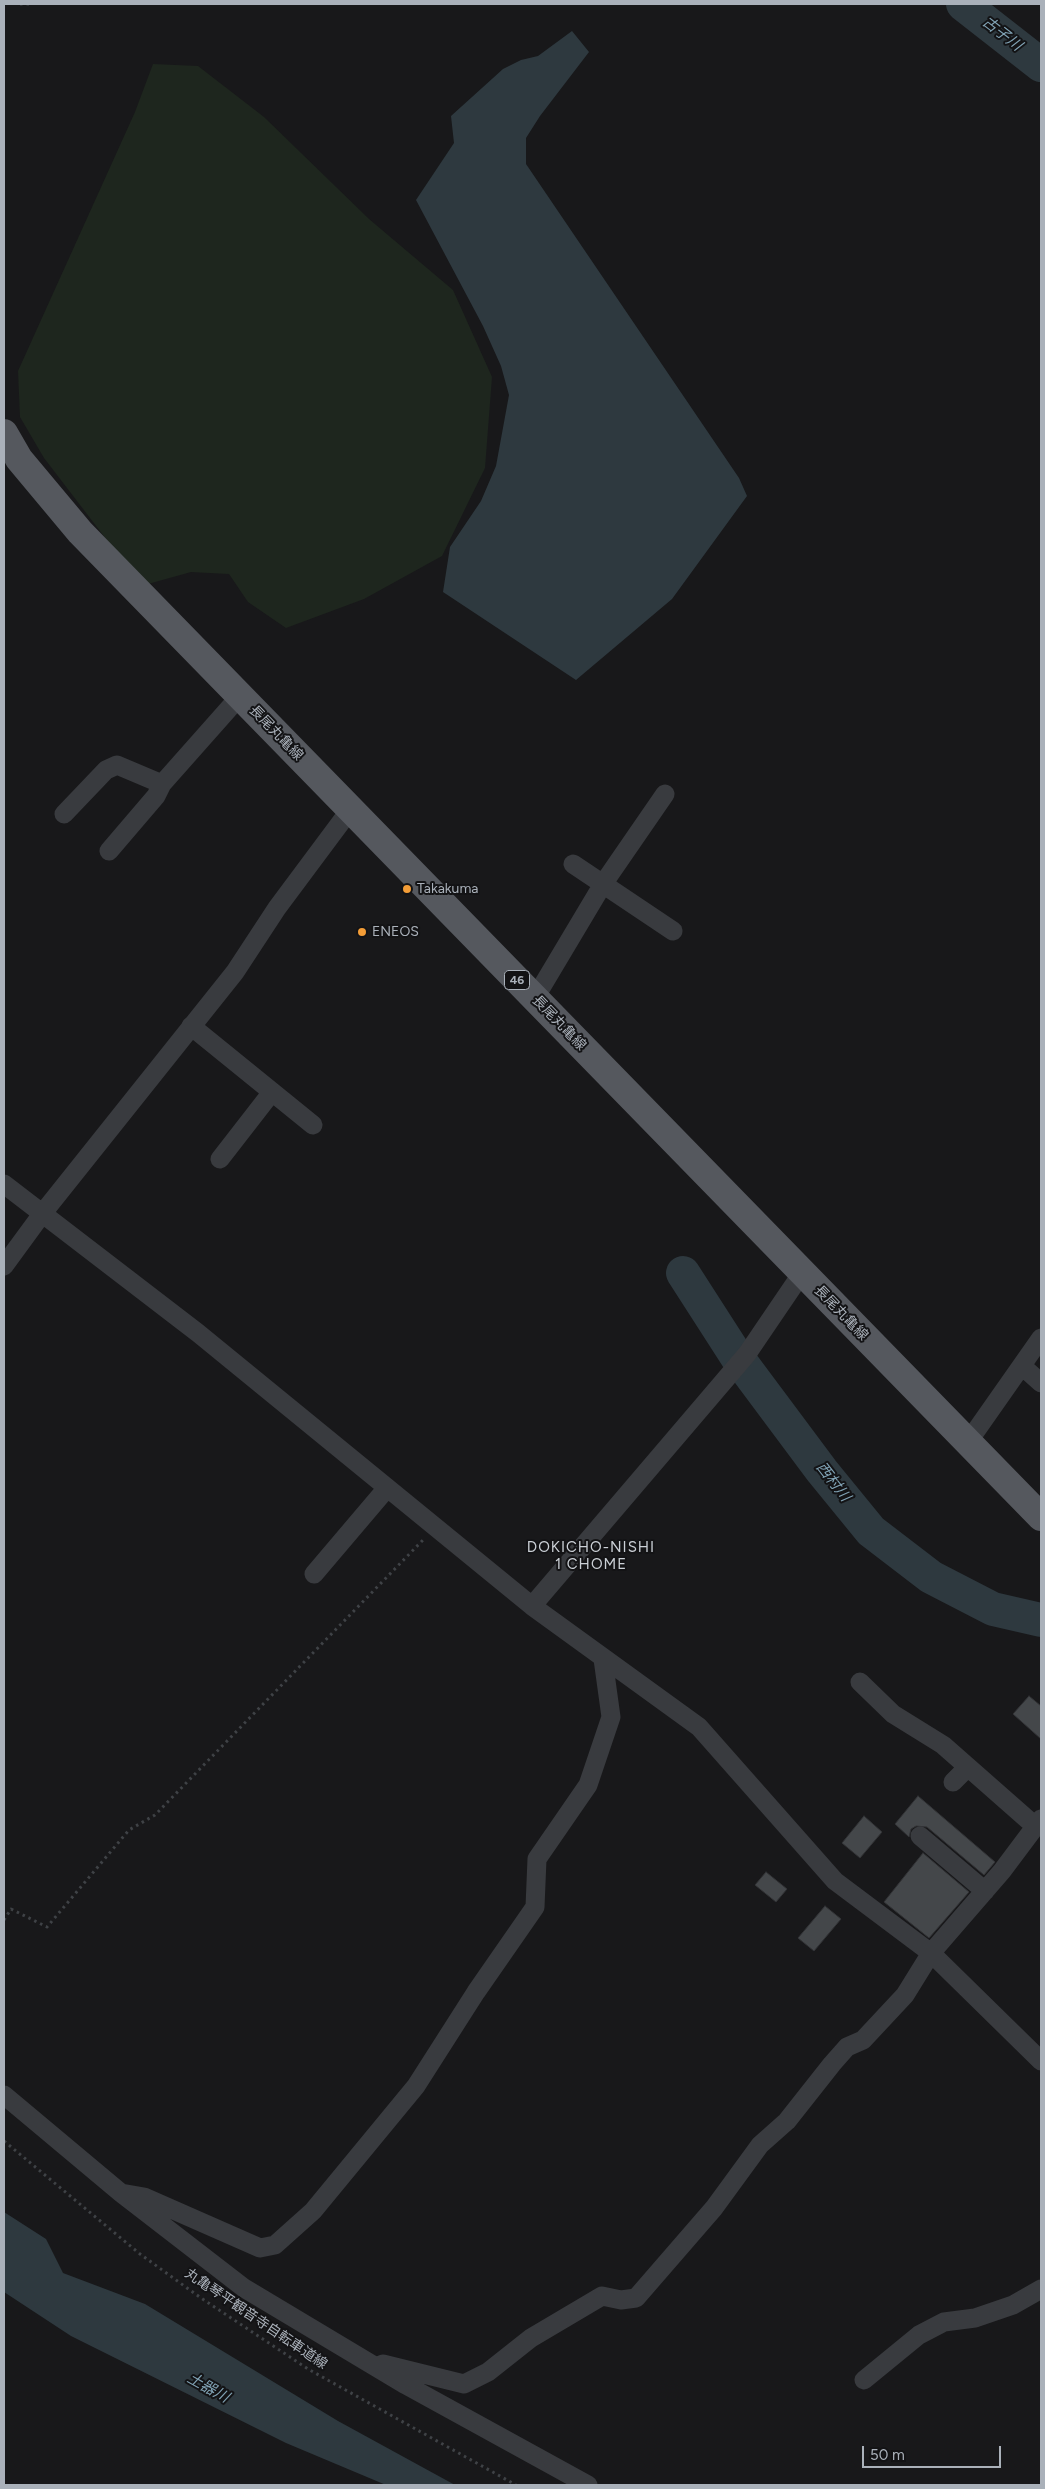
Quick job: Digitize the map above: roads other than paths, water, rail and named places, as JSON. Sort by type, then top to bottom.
[{"type":"main road","name":"長尾丸亀線","points":[[4,433],[19,459],[80,532],[1041,1518]]},
{"type":"street","points":[[109,851],[156,796],[162,784],[240,696]]},
{"type":"street","points":[[64,814],[106,770],[117,765],[162,784]]},
{"type":"street","points":[[535,998],[603,884],[665,794]]},
{"type":"street","points":[[5,1262],[235,972],[276,908],[350,810]]},
{"type":"street","points":[[573,864],[673,931]]},
{"type":"street","points":[[191,1026],[312,1125]]},
{"type":"street","points":[[220,1158],[272,1092]]},
{"type":"street","points":[[4,1184],[198,1333],[532,1606],[699,1727],[835,1881],[931,1953],[1041,2062]]},
{"type":"street","points":[[532,1606],[747,1354],[802,1273]]},
{"type":"street","points":[[968,1442],[1041,1338]]},
{"type":"street","points":[[1022,1366],[1041,1383]]},
{"type":"street","points":[[314,1574],[387,1488]]},
{"type":"street","points":[[121,2194],[144,2197],[260,2248],[275,2245],[313,2211],[416,2086],[476,1992],[535,1907],[537,1859],[588,1784],[611,1717],[604,1659]]},
{"type":"street","points":[[376,2366],[383,2364],[464,2384],[488,2372],[531,2338],[602,2296],[621,2300],[636,2298],[714,2208],[760,2145],[787,2121],[847,2047],[864,2040],[906,1995],[931,1953],[985,1891],[1038,1823],[943,1745],[889,1721],[860,1682]]},
{"type":"street","points":[[953,1782],[968,1767]]},
{"type":"street","points":[[920,1836],[985,1891]]},
{"type":"street","points":[[4,2096],[121,2194],[244,2288],[376,2366],[588,2485]]},
{"type":"street","points":[[864,2380],[919,2335],[944,2322],[975,2318],[1013,2305],[1041,2289]]},
{"type":"water","points":[[572,31],[589,52],[540,116],[526,138],[526,164],[739,478],[747,496],[672,599],[576,680],[443,592],[450,547],[481,501],[496,466],[509,395],[501,366],[483,326],[416,200],[454,143],[451,116],[503,69],[521,60],[538,56]]},
{"type":"water","name":"土器川","points":[[4,2212],[46,2239],[63,2273],[145,2304],[338,2421],[455,2485],[386,2485],[286,2443],[71,2336],[4,2292]]},
{"type":"waterway","name":"古子川","points":[[963,4],[1041,65]]},
{"type":"waterway","name":"西村川","points":[[683,1273],[737,1357],[822,1471],[871,1531],[931,1577],[993,1609],[1041,1620]]},
{"type":"place","name":"Takakuma","points":[[407,889]]},
{"type":"place","name":"ENEOS","points":[[362,932]]},
{"type":"district","name":"DOKICHO-NISHI 1 CHOME","points":[[591,1556]]}]
